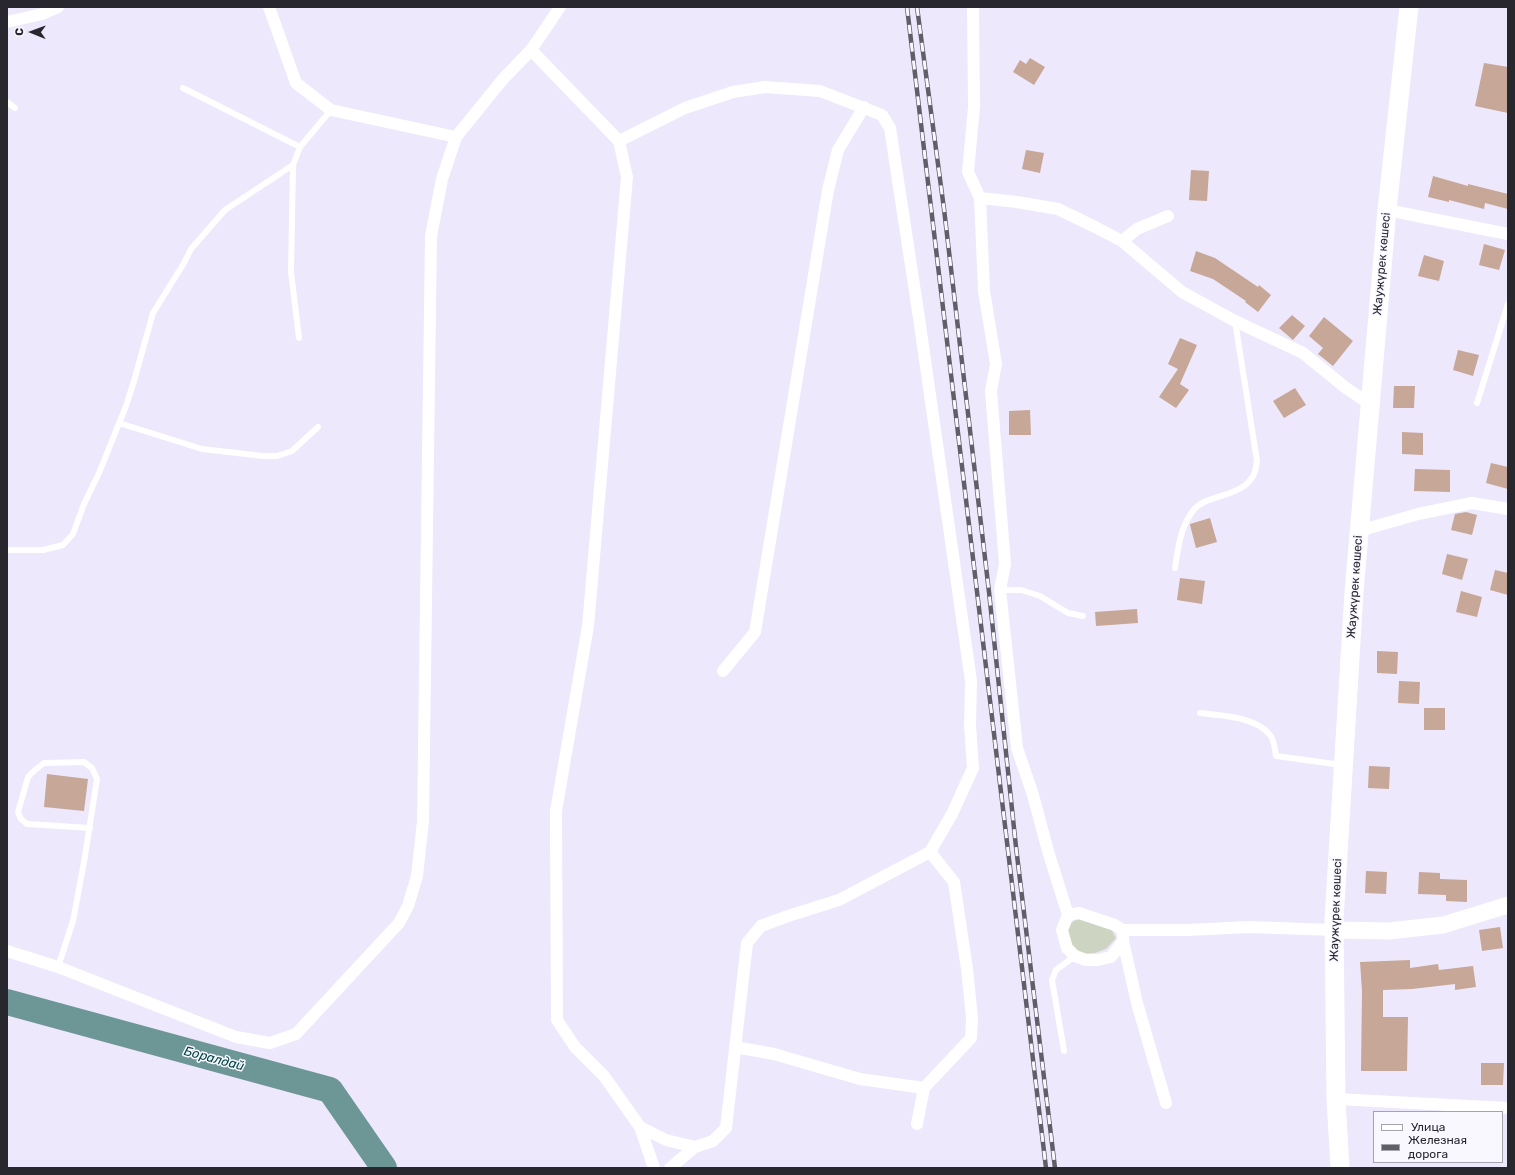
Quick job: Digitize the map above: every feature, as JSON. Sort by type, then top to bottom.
[{"type":"main road","name":"Жаужүрек көшесі","points":[[1340,1168],[1336,1099],[1334,930],[1343,765],[1359,532],[1370,404],[1387,210],[1409,7]]},
{"type":"main road","points":[[1334,930],[1389,931],[1443,924],[1508,905]]},
{"type":"street","points":[[7,22],[42,14],[58,7]]},
{"type":"street","points":[[269,7],[296,83],[331,110],[456,137]]},
{"type":"street","points":[[7,950],[58,967],[236,1037],[270,1043],[296,1034],[399,923],[408,906],[417,876],[423,821],[431,236],[442,179],[456,137],[503,79],[531,50],[560,7]]},
{"type":"street","points":[[973,7],[974,107],[968,172],[980,198],[984,292],[996,364],[991,391],[1005,564],[1000,590],[1017,748],[1033,795],[1048,851],[1068,915],[1062,930],[1067,948],[1075,956],[1086,960],[1098,960],[1111,957],[1123,936]]},
{"type":"street","points":[[531,50],[619,140],[627,177],[588,626],[556,810],[557,1020],[575,1047],[604,1076],[640,1127],[654,1168]]},
{"type":"street","points":[[619,140],[685,108],[733,92],[765,87],[820,91],[882,115],[890,128],[971,681],[970,725],[973,768],[952,814],[930,852],[839,900],[761,926],[746,943],[726,1128],[713,1141],[695,1147],[670,1168]]},
{"type":"street","points":[[724,671],[755,632],[828,190],[838,150],[864,107]]},
{"type":"street","points":[[980,198],[1017,202],[1058,209],[1122,241],[1182,292],[1235,321],[1303,353],[1346,388],[1370,404]]},
{"type":"street","points":[[1387,210],[1508,234]]},
{"type":"street","points":[[1122,241],[1137,229],[1168,216]]},
{"type":"street","points":[[1359,532],[1418,514],[1472,503],[1508,510]]},
{"type":"street","points":[[917,1124],[924,1088],[971,1038],[972,1018],[967,968],[954,882],[930,852]]},
{"type":"street","points":[[1068,915],[1079,913],[1115,924],[1123,936],[1137,1003],[1166,1103]]},
{"type":"street","points":[[1123,936],[1187,930],[1250,927],[1334,930]]},
{"type":"street","points":[[735,1047],[774,1054],[860,1079],[924,1088]]},
{"type":"street","points":[[1336,1099],[1508,1108]]},
{"type":"street","points":[[640,1127],[666,1140],[695,1147]]},
{"type":"lane","points":[[182,88],[300,147]]},
{"type":"lane","points":[[7,102],[15,108]]},
{"type":"lane","points":[[298,338],[291,272],[293,165],[300,147],[331,110]]},
{"type":"lane","points":[[7,550],[44,550],[64,545],[73,534],[84,504],[99,473],[119,423],[134,381],[153,313],[191,249],[225,210],[293,165]]},
{"type":"lane","points":[[1477,403],[1508,304]]},
{"type":"lane","points":[[1175,568],[1181,533],[1192,512],[1202,502],[1220,497],[1243,487],[1254,475],[1257,461],[1235,321]]},
{"type":"lane","points":[[119,423],[202,449],[264,456],[278,456],[292,451],[318,426]]},
{"type":"lane","points":[[1000,590],[1021,590],[1040,596],[1068,613],[1083,616]]},
{"type":"lane","points":[[1200,713],[1232,716],[1259,726],[1271,735],[1276,756],[1343,765]]},
{"type":"lane","points":[[58,967],[73,920],[90,828],[97,779],[92,768],[84,762],[44,763],[28,777],[18,812],[21,819],[27,824],[90,828]]},
{"type":"lane","points":[[1064,1051],[1052,980],[1056,970],[1075,956]]},
{"type":"green space","points":[[1079,918],[1111,929],[1116,938],[1106,949],[1095,953],[1080,954],[1071,948],[1066,933],[1071,923]]},
{"type":"building","points":[[1030,58],[1045,67],[1034,85],[1013,72],[1020,60],[1026,64]]},
{"type":"building","points":[[1484,63],[1508,67],[1508,113],[1475,106]]},
{"type":"building","points":[[1026,150],[1044,153],[1040,173],[1022,169]]},
{"type":"building","points":[[1191,170],[1209,171],[1207,201],[1189,200]]},
{"type":"building","points":[[1433,176],[1468,186],[1468,184],[1508,194],[1508,209],[1485,203],[1484,209],[1449,200],[1449,202],[1428,197]]},
{"type":"building","points":[[1484,244],[1505,250],[1499,270],[1479,265]]},
{"type":"building","points":[[1196,251],[1215,258],[1258,287],[1259,285],[1271,295],[1258,312],[1245,302],[1246,301],[1213,279],[1190,271]]},
{"type":"building","points":[[1424,255],[1444,261],[1439,281],[1418,276]]},
{"type":"building","points":[[1292,315],[1305,326],[1293,340],[1279,328]]},
{"type":"building","points":[[1324,317],[1353,341],[1333,366],[1318,354],[1323,348],[1309,336]]},
{"type":"building","points":[[1180,338],[1197,345],[1180,384],[1189,390],[1176,408],[1159,397],[1178,369],[1168,364]]},
{"type":"building","points":[[1458,350],[1479,355],[1473,376],[1453,370]]},
{"type":"building","points":[[1394,386],[1415,386],[1414,408],[1393,408]]},
{"type":"building","points":[[1295,388],[1306,405],[1284,418],[1273,401]]},
{"type":"building","points":[[1030,410],[1031,435],[1009,435],[1009,411]]},
{"type":"building","points":[[1402,432],[1423,433],[1423,455],[1402,454]]},
{"type":"building","points":[[1491,463],[1508,467],[1508,489],[1486,483]]},
{"type":"building","points":[[1415,469],[1450,470],[1450,492],[1414,491]]},
{"type":"building","points":[[1466,512],[1477,515],[1472,535],[1451,530],[1455,514]]},
{"type":"building","points":[[1210,518],[1217,542],[1196,548],[1190,524]]},
{"type":"building","points":[[1447,554],[1468,559],[1462,580],[1442,574]]},
{"type":"building","points":[[1495,570],[1508,573],[1508,595],[1490,590]]},
{"type":"building","points":[[1180,578],[1205,581],[1202,604],[1177,600]]},
{"type":"building","points":[[1461,591],[1482,597],[1477,617],[1456,612]]},
{"type":"building","points":[[1137,609],[1138,623],[1096,626],[1095,612]]},
{"type":"building","points":[[1377,651],[1398,652],[1397,674],[1377,673]]},
{"type":"building","points":[[1399,681],[1420,682],[1419,704],[1398,703]]},
{"type":"building","points":[[1424,708],[1445,708],[1445,730],[1424,730]]},
{"type":"building","points":[[1369,766],[1390,767],[1389,789],[1368,788]]},
{"type":"building","points":[[47,774],[88,779],[84,811],[44,807]]},
{"type":"building","points":[[1366,871],[1387,872],[1386,894],[1365,893]]},
{"type":"building","points":[[1419,872],[1440,873],[1440,879],[1467,880],[1467,902],[1446,901],[1446,895],[1418,894]]},
{"type":"building","points":[[1500,927],[1503,948],[1482,951],[1479,930]]},
{"type":"building","points":[[1410,960],[1410,968],[1438,964],[1439,970],[1473,966],[1476,987],[1455,990],[1455,984],[1412,989],[1383,990],[1383,1017],[1408,1017],[1407,1071],[1361,1071],[1362,991],[1360,962]]},
{"type":"building","points":[[1481,1063],[1504,1063],[1503,1085],[1481,1085]]},
{"type":"waterway","name":"Боралдай","points":[[7,1002],[330,1090],[384,1168]]},
{"type":"railway","points":[[907,7],[1046,1168]]},
{"type":"railway","points":[[917,7],[944,209],[989,592],[1016,847],[1055,1168]]}]
